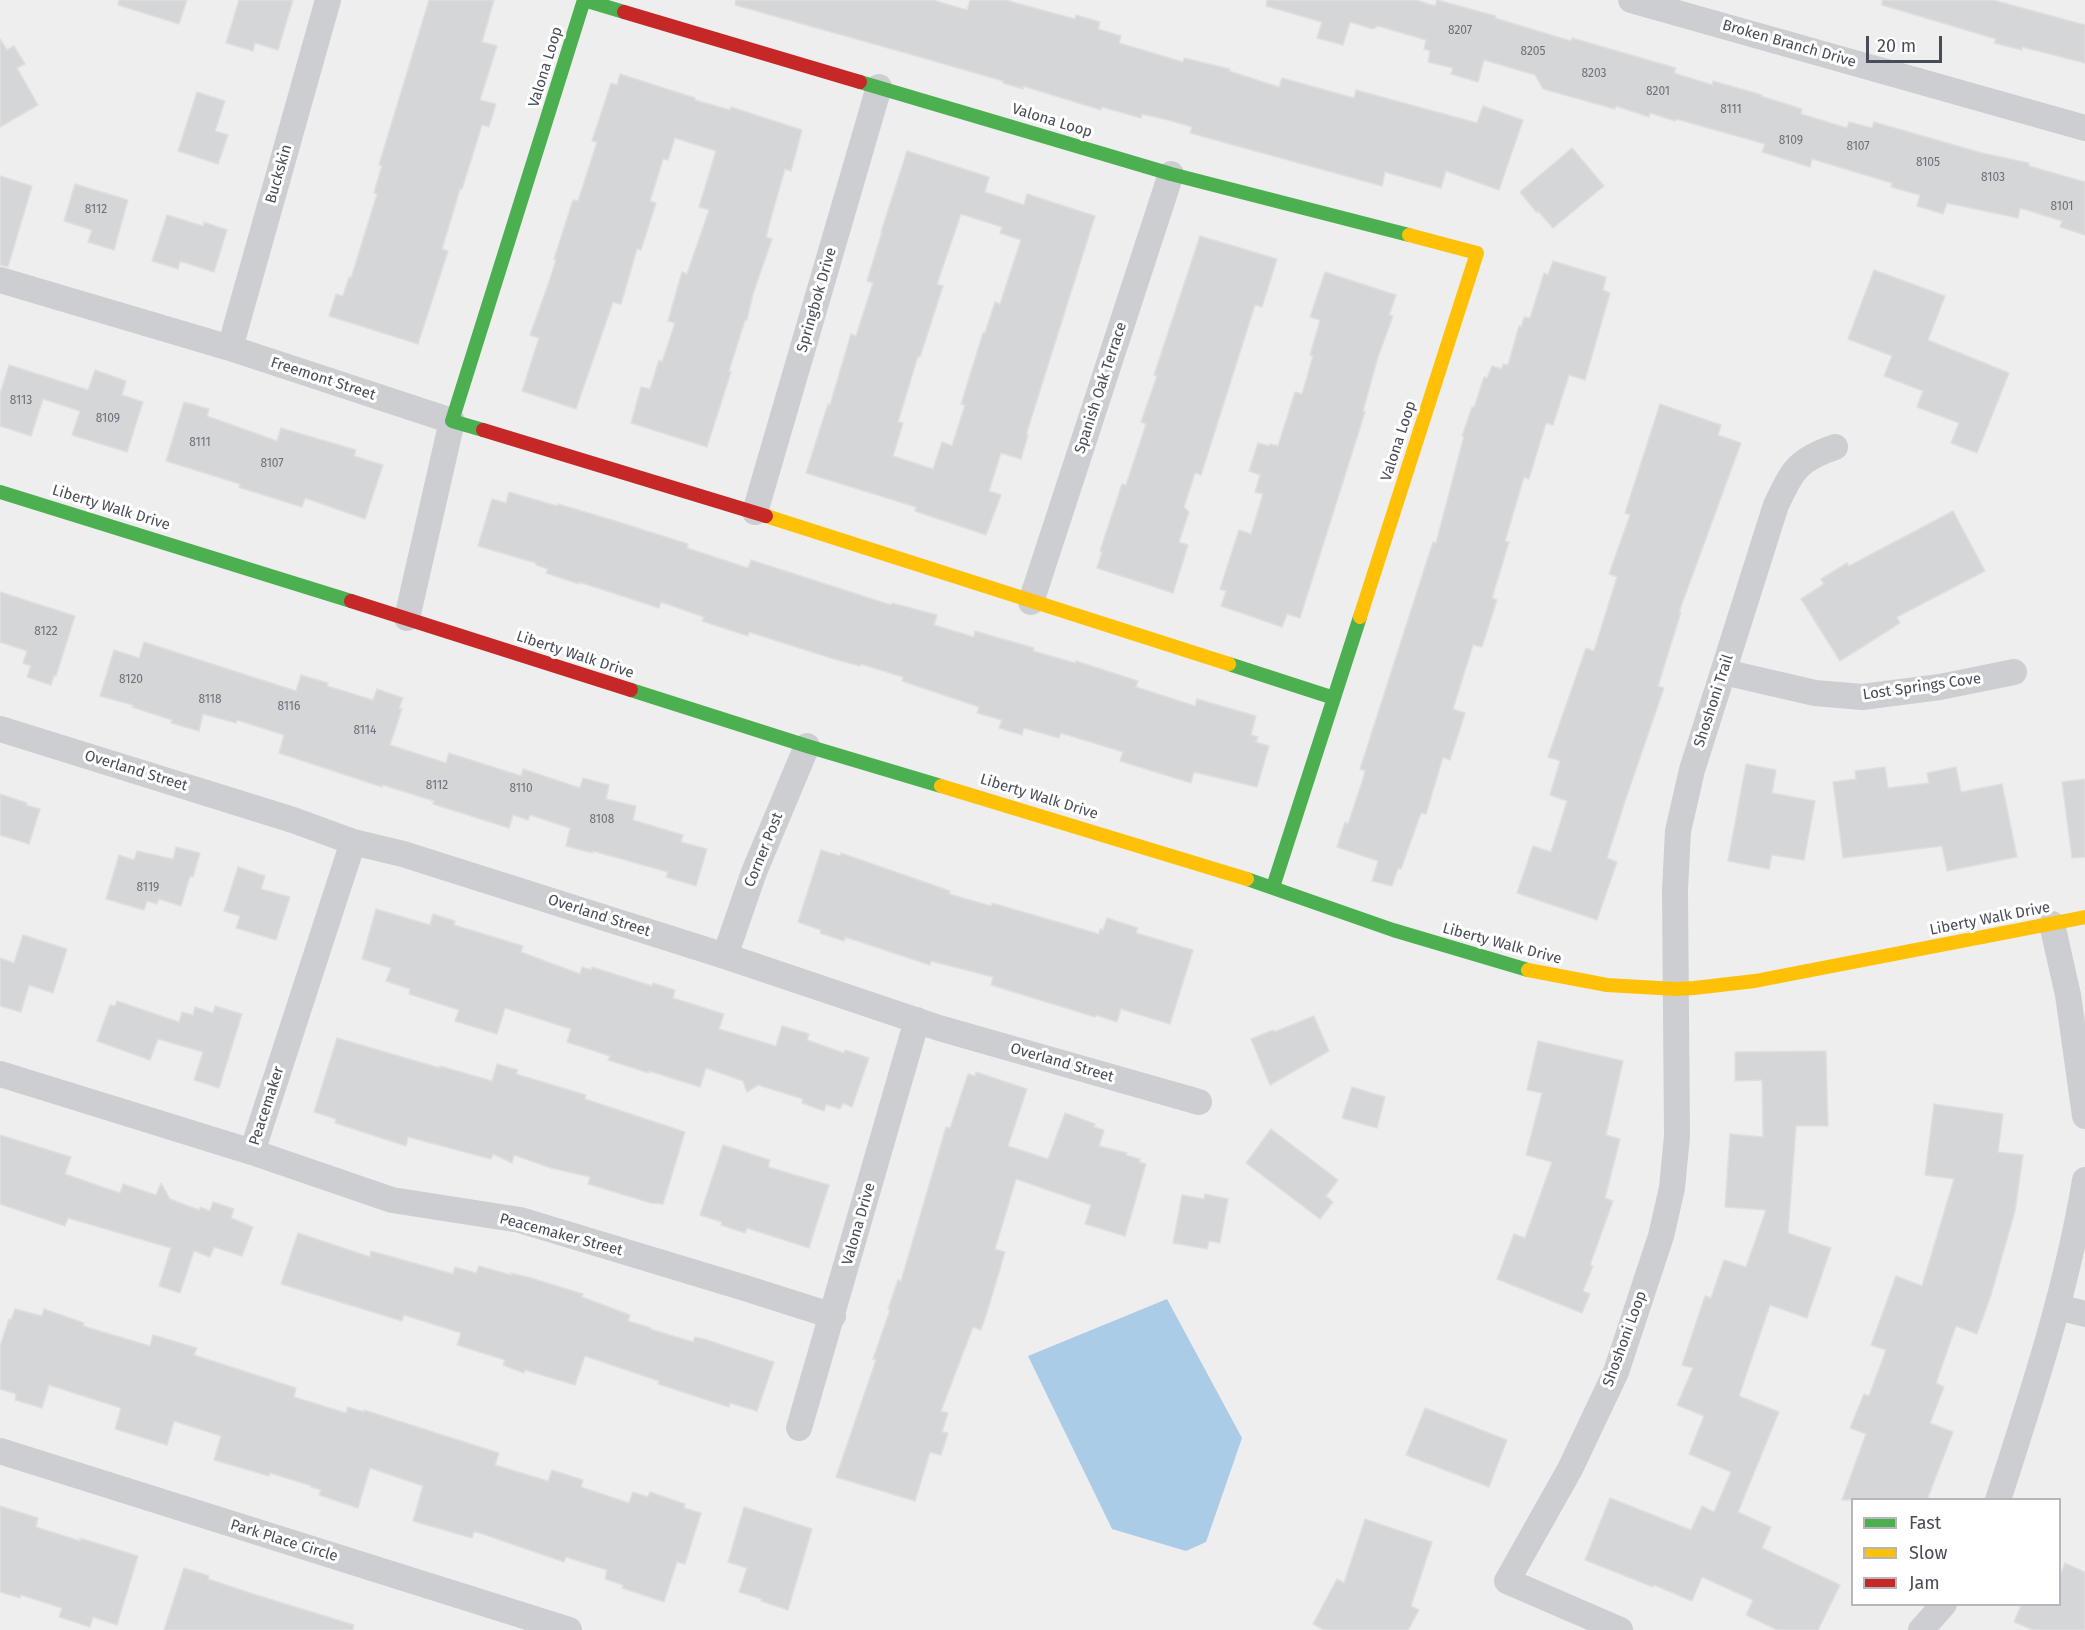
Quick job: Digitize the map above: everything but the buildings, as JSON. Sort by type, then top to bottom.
[{"type":"street","name":"Buckskin","points":[[230,348],[328,0]]},
{"type":"street","name":"Valona Loop","points":[[452,421],[584,0],[1171,174],[1477,253],[1273,887]]},
{"type":"street","name":"Broken Branch Drive","points":[[1631,0],[2085,128]]},
{"type":"street","name":"Springbok Drive","points":[[755,512],[879,87]]},
{"type":"street","name":"Spanish Oak Terrace","points":[[1031,602],[1171,174]]},
{"type":"street","name":"Freemont Street","points":[[0,280],[230,348],[452,421]]},
{"type":"street","points":[[407,618],[452,421],[755,512],[1334,698]]},
{"type":"street","name":"Shoshoni Trail","points":[[1676,989],[1678,831],[1692,770],[1776,505],[1788,481],[1802,462],[1835,447]]},
{"type":"street","name":"Liberty Walk Drive","points":[[0,492],[407,618],[807,746],[1273,887],[1393,930],[1537,973],[1607,985],[1676,989],[1755,981],[2085,917]]},
{"type":"street","name":"Lost Springs Cove","points":[[1724,672],[1815,693],[1862,697],[1940,687],[2014,672]]},
{"type":"street","name":"Overland Street","points":[[0,729],[293,820],[353,842],[403,854],[725,956],[939,1028],[1199,1102]]},
{"type":"street","name":"Corner Post","points":[[725,956],[754,872],[807,746]]},
{"type":"street","name":"Peacemaker","points":[[0,1074],[252,1152],[353,842]]},
{"type":"street","points":[[2052,924],[2068,995],[2085,1116]]},
{"type":"street","name":"Shoshoni Loop","points":[[1620,1630],[1507,1581],[1570,1469],[1616,1372],[1661,1236],[1672,1188],[1677,1136],[1676,989]]},
{"type":"street","name":"Valona Drive","points":[[799,1428],[918,1020]]},
{"type":"street","name":"Peacemaker Street","points":[[252,1152],[392,1200],[520,1220],[833,1316]]},
{"type":"street","points":[[1999,1498],[2027,1412],[2057,1306],[2085,1180]]},
{"type":"street","points":[[2057,1306],[2085,1314]]},
{"type":"street","name":"Park Place Circle","points":[[0,1451],[569,1630]]},
{"type":"street","points":[[1921,1630],[1943,1606]]},
{"type":"water","points":[[1167,1299],[1242,1438],[1206,1542],[1186,1551],[1112,1529],[1028,1356]]},
{"type":"traffic: fast","points":[[483,430],[452,421],[584,0],[624,12]]},
{"type":"traffic: fast","points":[[860,82],[1171,174],[1409,235]]},
{"type":"traffic: fast","points":[[0,492],[351,601]]},
{"type":"traffic: fast","points":[[1273,887],[1360,617]]},
{"type":"traffic: fast","points":[[1229,664],[1334,698]]},
{"type":"traffic: fast","points":[[631,690],[941,786]]},
{"type":"traffic: fast","points":[[1247,879],[1393,930],[1528,970]]},
{"type":"traffic: slow","points":[[1360,617],[1477,253],[1409,235]]},
{"type":"traffic: slow","points":[[766,516],[1229,664]]},
{"type":"traffic: slow","points":[[941,786],[1247,879]]},
{"type":"traffic: slow","points":[[1528,970],[1607,985],[1694,988],[1755,981],[2085,917]]},
{"type":"traffic: jam","points":[[624,12],[860,82]]},
{"type":"traffic: jam","points":[[483,430],[766,516]]},
{"type":"traffic: jam","points":[[351,601],[631,690]]}]
